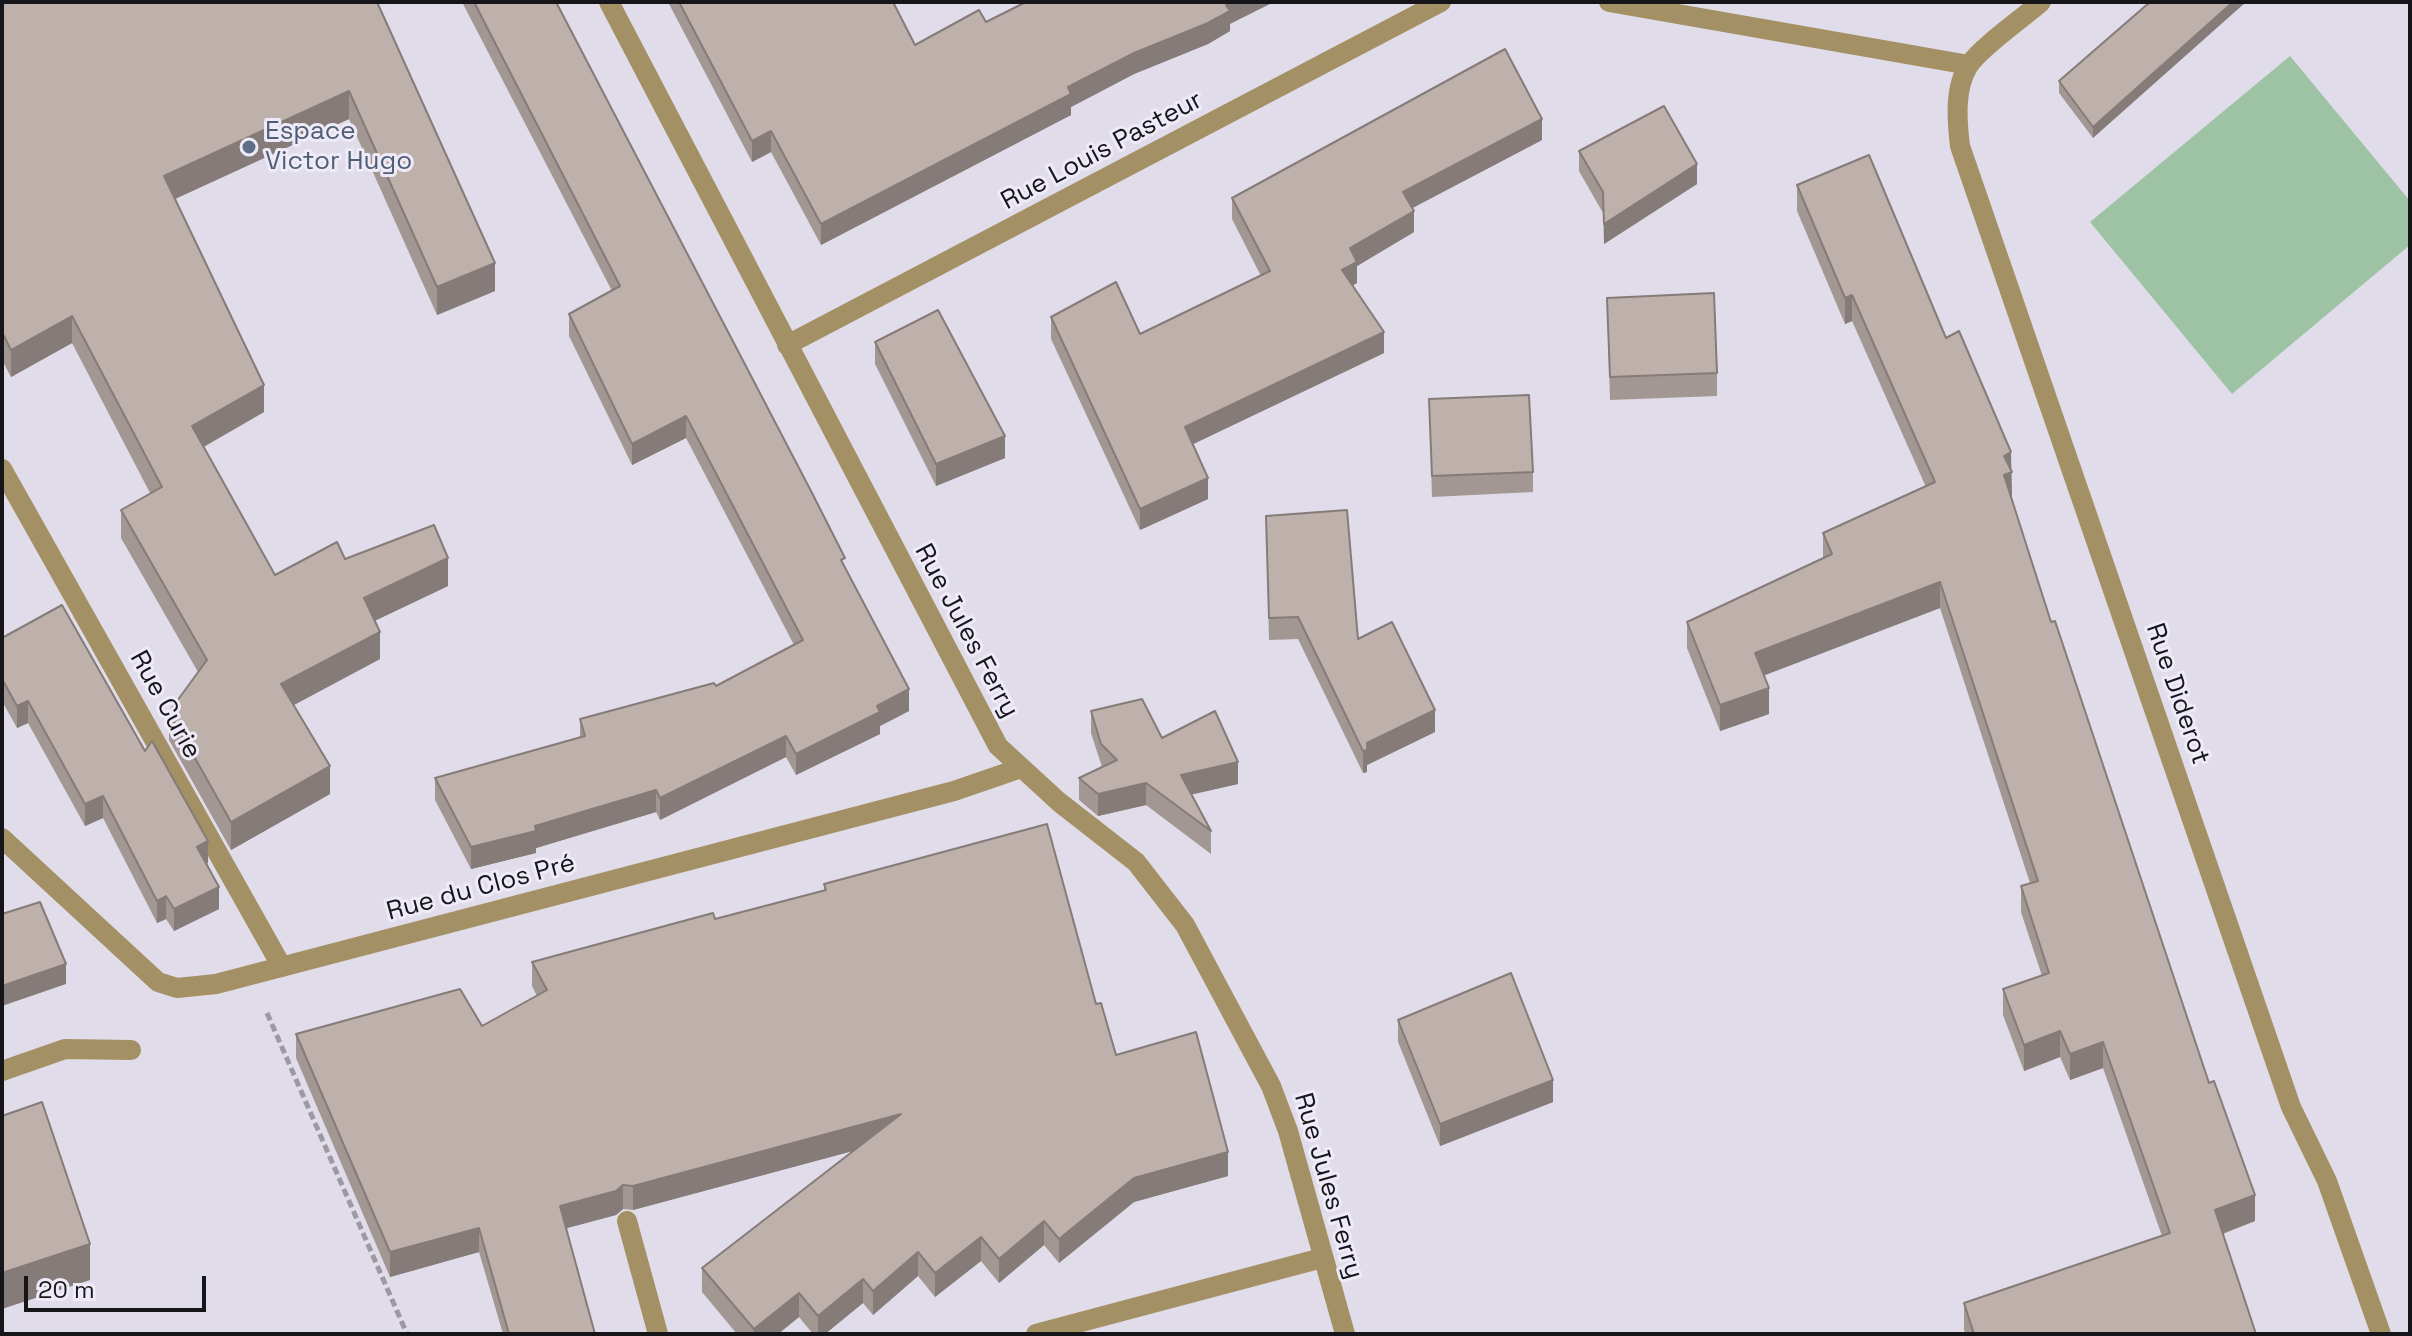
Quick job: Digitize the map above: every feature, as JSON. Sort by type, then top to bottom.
[{"type":"street","name":"Rue Jules Ferry","points":[[609,2],[978,715],[998,746],[1021,768],[1136,862],[1185,925],[1271,1086],[1288,1131],[1345,1334]]},
{"type":"street","name":"Rue Louis Pasteur","points":[[787,345],[1441,2]]},
{"type":"street","points":[[1609,2],[1969,65],[2041,2]]},
{"type":"street","name":"Rue Diderot","points":[[1969,65],[1960,91],[1957,122],[1960,146],[2291,1107],[2327,1181],[2381,1334]]},
{"type":"street","name":"Rue Curie","points":[[2,469],[282,967]]},
{"type":"street","name":"Rue du Clos Pré","points":[[2,838],[158,982],[177,988],[216,984],[282,967],[954,791],[1021,768]]},
{"type":"street","points":[[2,1071],[65,1049],[131,1050]]},
{"type":"street","points":[[627,1221],[658,1334]]},
{"type":"street","points":[[1036,1334],[1322,1258]]},
{"type":"path","points":[[250,975],[407,1334]]},
{"type":"green space","points":[[2290,56],[2410,201],[2410,245],[2232,394],[2090,222]]},
{"type":"building","points":[[2,2],[377,2],[495,263],[437,287],[349,91],[164,176],[264,385],[192,426],[275,575],[337,542],[345,559],[434,525],[448,558],[364,598],[380,632],[281,684],[330,766],[231,822],[169,712],[207,660],[121,510],[162,487],[72,316],[11,350],[2,332]]},
{"type":"building","points":[[474,2],[556,2],[811,491],[845,558],[841,560],[909,689],[877,706],[880,712],[796,754],[786,736],[660,798],[656,790],[535,826],[536,831],[471,847],[435,778],[585,736],[580,719],[714,683],[716,686],[803,640],[686,416],[632,444],[569,314],[620,286]]},
{"type":"building","points":[[679,2],[893,2],[915,45],[979,10],[986,22],[1026,2],[1232,2],[1226,5],[1230,11],[1208,23],[1134,53],[1068,87],[1071,94],[821,224],[771,131],[752,141]]},
{"type":"building","points":[[2150,2],[2233,2],[2093,127],[2059,81]]},
{"type":"building","points":[[1505,49],[1542,119],[1403,192],[1414,211],[1350,248],[1357,262],[1342,270],[1384,332],[1185,427],[1208,478],[1140,509],[1051,317],[1116,282],[1140,334],[1270,271],[1232,198]]},
{"type":"building","points":[[1664,106],[1697,164],[1604,224],[1603,192],[1579,151]]},
{"type":"building","points":[[1869,155],[1946,338],[1959,331],[2011,452],[2004,456],[2012,472],[2004,475],[2051,622],[2055,621],[2209,1083],[2214,1081],[2255,1195],[2215,1210],[2256,1334],[1974,1334],[1964,1303],[2170,1233],[2103,1042],[2070,1054],[2060,1031],[2024,1045],[2003,989],[2049,973],[2021,886],[2038,881],[1940,582],[1755,653],[1769,688],[1720,705],[1687,622],[1832,554],[1823,533],[1935,482],[1852,295],[1845,298],[1797,185]]},
{"type":"building","points":[[1714,293],[1717,373],[1610,377],[1607,298]]},
{"type":"building","points":[[938,310],[1005,436],[936,464],[875,342]]},
{"type":"building","points":[[1529,395],[1533,472],[1432,476],[1429,399]]},
{"type":"building","points":[[1347,510],[1358,639],[1392,622],[1435,710],[1367,743],[1367,750],[1363,751],[1298,617],[1269,618],[1266,516]]},
{"type":"building","points":[[62,605],[145,751],[152,741],[208,841],[197,847],[219,887],[174,909],[166,896],[157,901],[103,796],[85,804],[28,701],[17,706],[2,679],[2,638]]},
{"type":"building","points":[[1142,699],[1162,738],[1215,711],[1238,762],[1181,775],[1211,831],[1146,783],[1098,794],[1079,778],[1117,760],[1101,744],[1091,711]]},
{"type":"building","points":[[1047,824],[1096,1004],[1101,1003],[1116,1055],[1196,1032],[1228,1152],[1134,1178],[1059,1239],[1044,1221],[999,1259],[981,1237],[935,1273],[918,1252],[873,1291],[863,1279],[818,1316],[799,1293],[754,1329],[702,1268],[901,1114],[633,1186],[623,1185],[616,1191],[560,1206],[595,1334],[509,1334],[479,1228],[390,1252],[296,1034],[460,989],[482,1026],[547,990],[532,962],[713,913],[715,919],[826,890],[824,884]]},
{"type":"building","points":[[40,902],[66,964],[2,986],[2,914]]},
{"type":"building","points":[[1511,973],[1553,1080],[1440,1124],[1398,1020]]},
{"type":"building","points":[[42,1102],[90,1244],[2,1273],[2,1116]]},
{"type":"place","name":"Espace Victor Hugo","points":[[249,147]]}]
